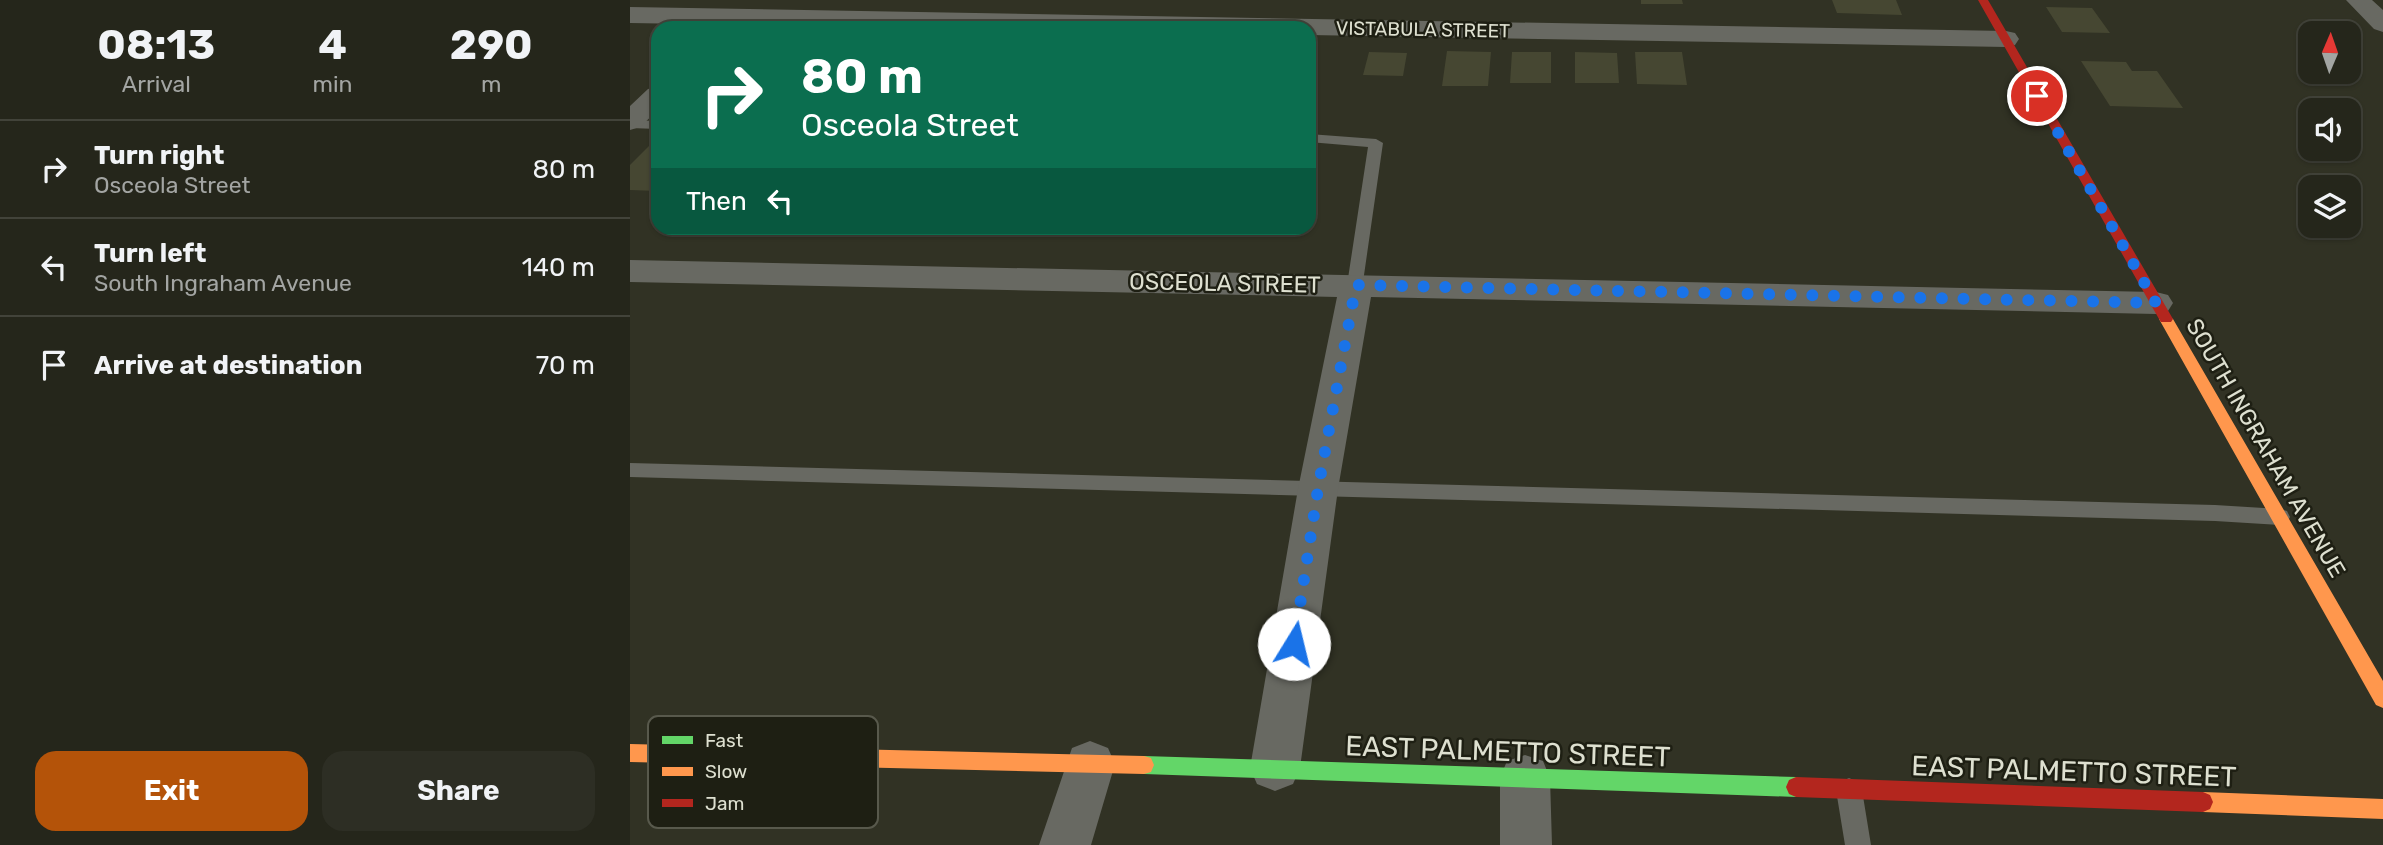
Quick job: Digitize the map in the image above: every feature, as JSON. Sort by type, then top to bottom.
[{"type":"street","points":[[1161,21],[1172,0]]},
{"type":"street","name":"SOUTH INGRAHAM AVENUE","points":[[1983,0],[2383,699]]},
{"type":"street","points":[[2358,0],[2383,23]]},
{"type":"street","name":"VISTABULA STREET","points":[[630,15],[1019,21]]},
{"type":"street","name":"VISTABULA STREET","points":[[1316,23],[1591,21],[2006,39]]},
{"type":"street","points":[[630,123],[651,102]]},
{"type":"street","name":"OSCEOLA STREET","points":[[630,271],[2156,303]]},
{"type":"street","points":[[1275,768],[1318,489],[1356,285]]},
{"type":"street","name":"EAST PALMETTO STREET","points":[[630,753],[648,753]]},
{"type":"street","name":"EAST PALMETTO STREET","points":[[878,759],[1275,768],[2383,809]]},
{"type":"street","points":[[1065,845],[1090,764]]},
{"type":"street","points":[[1525,778],[1526,845]]},
{"type":"lane","points":[[630,123],[651,124]]},
{"type":"lane","points":[[1316,139],[1376,143],[1356,285]]},
{"type":"lane","points":[[630,470],[2281,517]]},
{"type":"lane","points":[[1849,790],[1858,845]]},
{"type":"building","points":[[1641,0],[1682,0],[1683,4],[1641,4]]},
{"type":"building","points":[[1832,0],[1896,0],[1902,15],[1837,13]]},
{"type":"building","points":[[2046,7],[2092,8],[2110,33],[2062,32]]},
{"type":"building","points":[[1447,51],[1491,52],[1488,86],[1442,86]]},
{"type":"building","points":[[1369,52],[1407,53],[1403,76],[1363,75]]},
{"type":"building","points":[[1512,52],[1551,52],[1551,83],[1510,83]]},
{"type":"building","points":[[1575,52],[1617,53],[1619,83],[1575,83]]},
{"type":"building","points":[[1635,52],[1682,52],[1687,85],[1637,84]]},
{"type":"building","points":[[2081,61],[2126,62],[2132,71],[2157,71],[2183,108],[2110,106]]},
{"type":"building","points":[[651,144],[651,191],[630,190],[630,165]]},
{"type":"traffic: fast","points":[[1144,765],[1796,787]]},
{"type":"traffic: slow","points":[[2166,319],[2383,699]]},
{"type":"traffic: slow","points":[[630,753],[648,753]]},
{"type":"traffic: slow","points":[[878,759],[1144,765]]},
{"type":"traffic: slow","points":[[2203,802],[2383,809]]},
{"type":"traffic: jam","points":[[1983,0],[2166,319]]},
{"type":"traffic: jam","points":[[1796,787],[2203,802]]},
{"type":"route","points":[[1294,644],[1318,489],[1356,285],[2156,303],[2037,96]]}]
